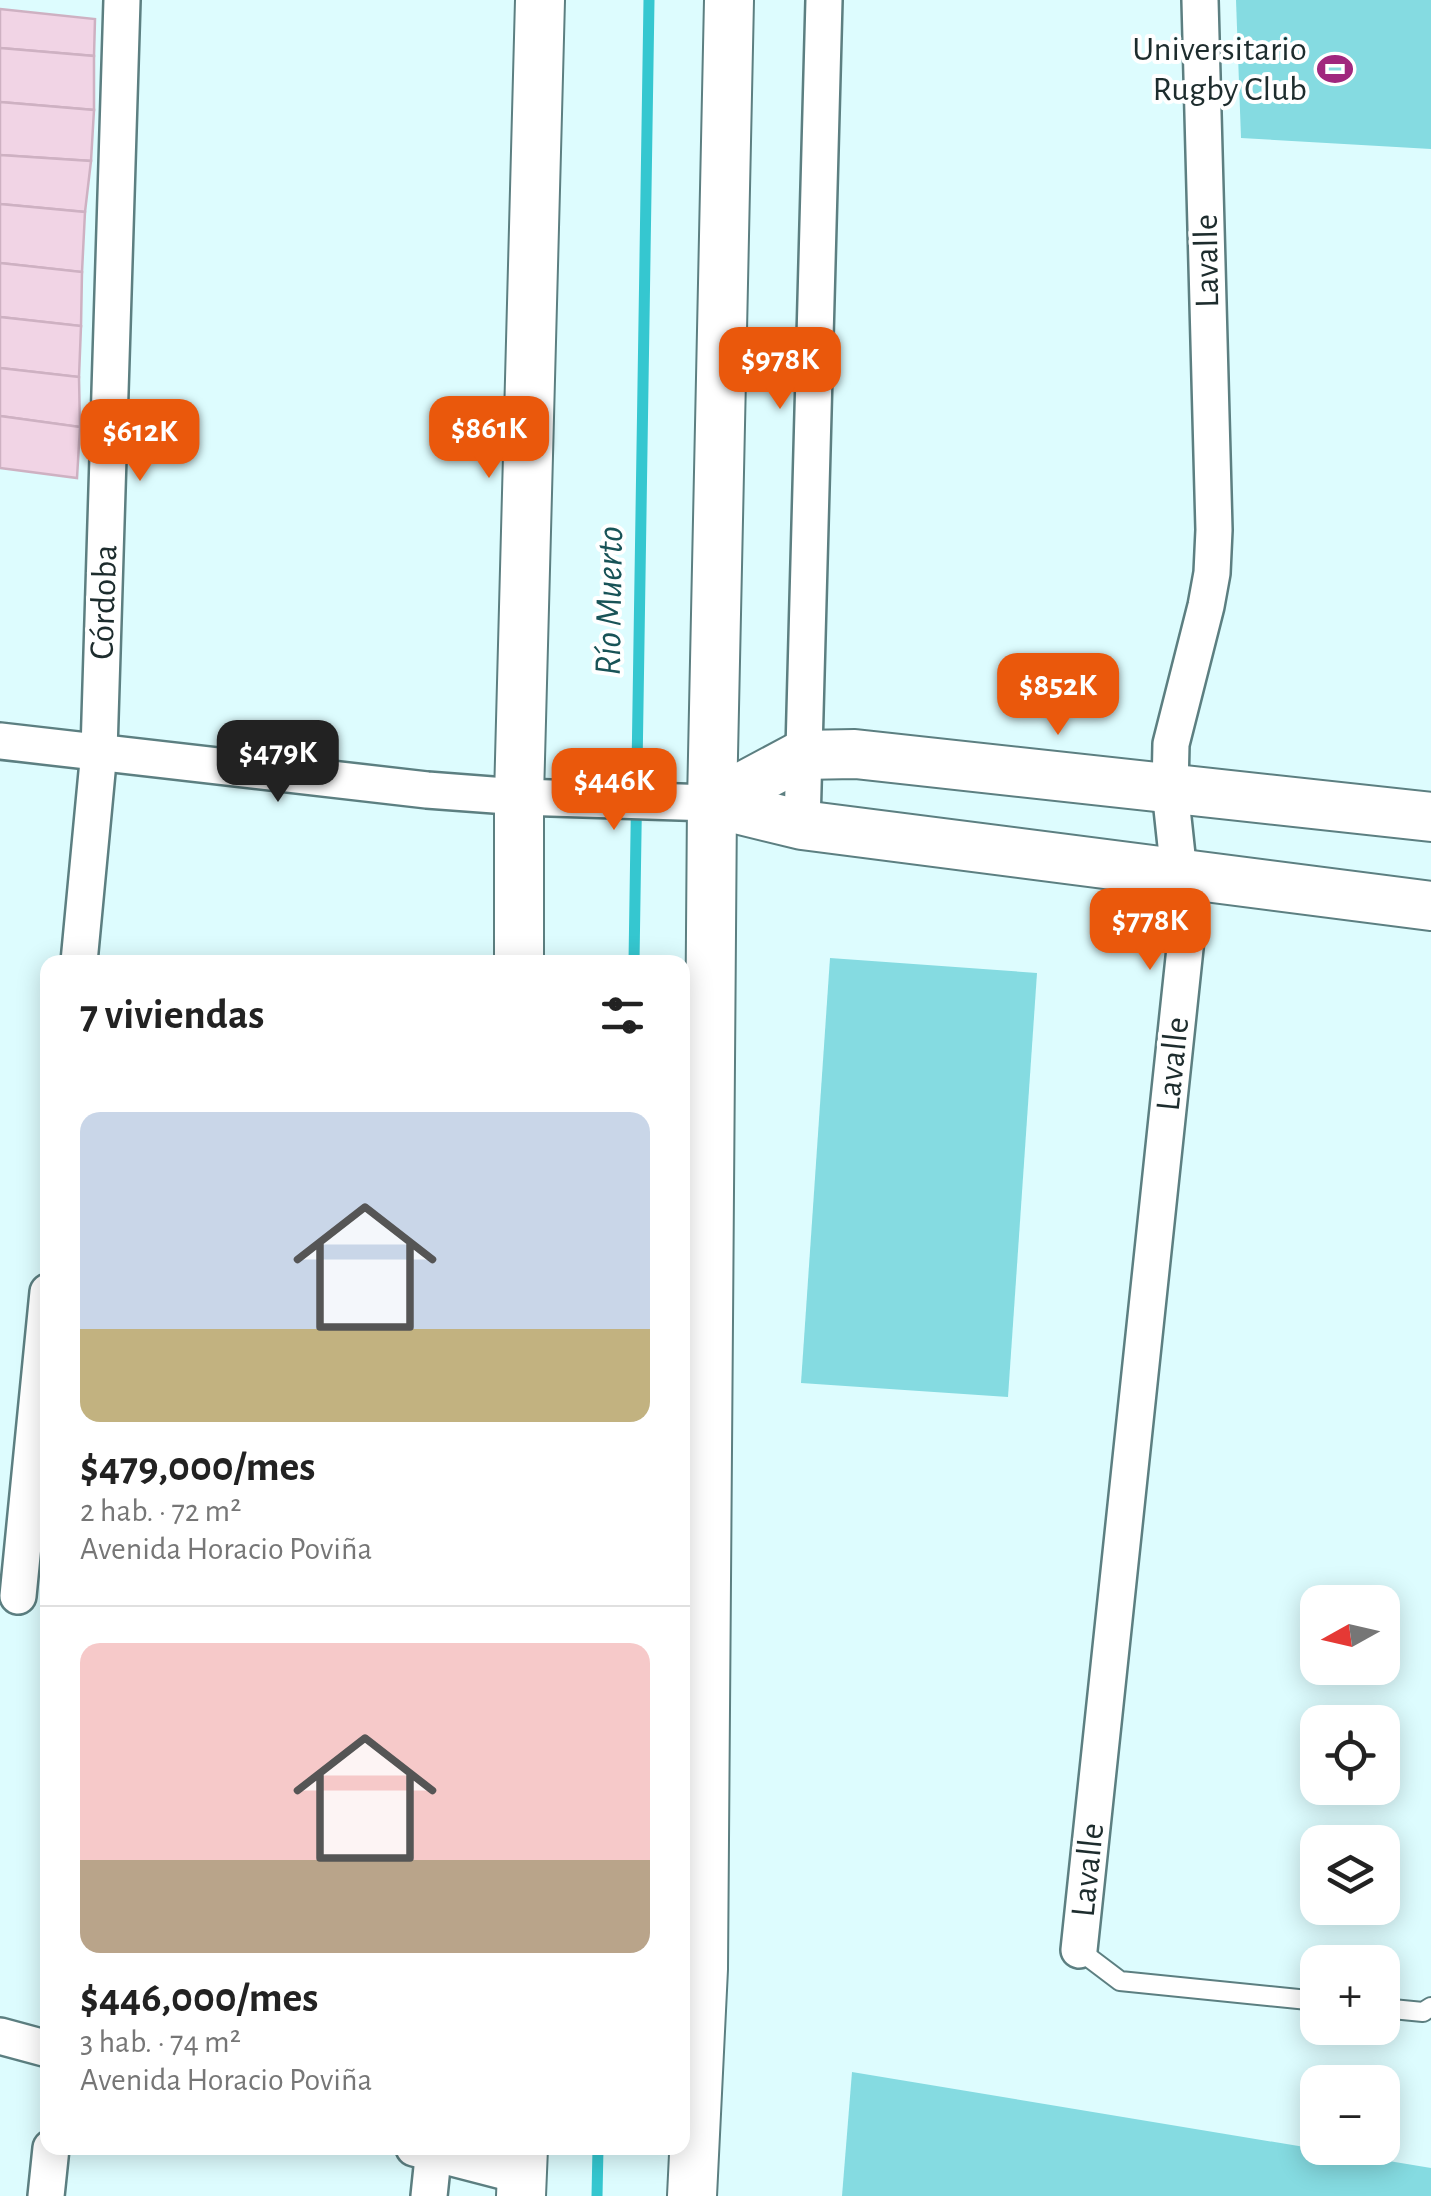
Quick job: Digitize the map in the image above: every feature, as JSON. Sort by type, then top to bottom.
[{"type":"main road","points":[[520,955],[540,798],[540,0]]},
{"type":"main road","points":[[692,2196],[703,1969],[691,802],[729,0]]},
{"type":"main road","points":[[691,802],[802,754],[855,754],[1431,817]]},
{"type":"main road","points":[[691,802],[802,825],[1431,906]]},
{"type":"street","name":"Córdoba","points":[[80,955],[99,752],[122,0]]},
{"type":"street","points":[[802,825],[824,0]]},
{"type":"street","name":"Lavalle","points":[[1079,1950],[1186,939],[1170,790],[1171,744],[1212,573],[1200,0]]},
{"type":"street","points":[[0,741],[540,798],[691,802]]},
{"type":"street","points":[[22,1597],[40,1386]]},
{"type":"street","points":[[0,2036],[40,2047]]},
{"type":"street","points":[[46,2196],[50,2155]]},
{"type":"street","points":[[427,2155],[429,2196]]},
{"type":"street","points":[[451,2155],[522,2173]]},
{"type":"lane","points":[[1079,1950],[1120,1980],[1300,1999]]},
{"type":"lane","points":[[1400,2010],[1422,2012],[1431,2008]]},
{"type":"shaded area","name":"Universitario Rugby Club","points":[[1236,0],[1431,0],[1431,149],[1241,138]]},
{"type":"shaded area","points":[[830,958],[1037,973],[1008,1397],[801,1383]]},
{"type":"shaded area","points":[[852,2072],[1300,2146],[1300,2165],[1400,2163],[1431,2168],[1431,2196],[842,2196]]},
{"type":"building","points":[[0,9],[95,19],[94,56],[0,48]]},
{"type":"building","points":[[0,48],[94,56],[94,110],[0,102]]},
{"type":"building","points":[[0,102],[94,110],[91,161],[0,155]]},
{"type":"building","points":[[0,155],[91,161],[85,212],[0,204]]},
{"type":"building","points":[[0,204],[85,212],[82,272],[0,263]]},
{"type":"building","points":[[0,263],[82,272],[81,326],[0,317]]},
{"type":"building","points":[[0,317],[81,326],[79,377],[0,368]]},
{"type":"building","points":[[0,368],[79,377],[80,427],[0,416]]},
{"type":"building","points":[[0,416],[80,427],[77,478],[0,468]]},
{"type":"waterway","name":"Río Muerto","points":[[634,955],[649,0]]},
{"type":"waterway","name":"Río Muerto","points":[[597,2196],[598,2155]]},
{"type":"place","name":"Universitario Rugby Club","points":[[1335,69]]}]
